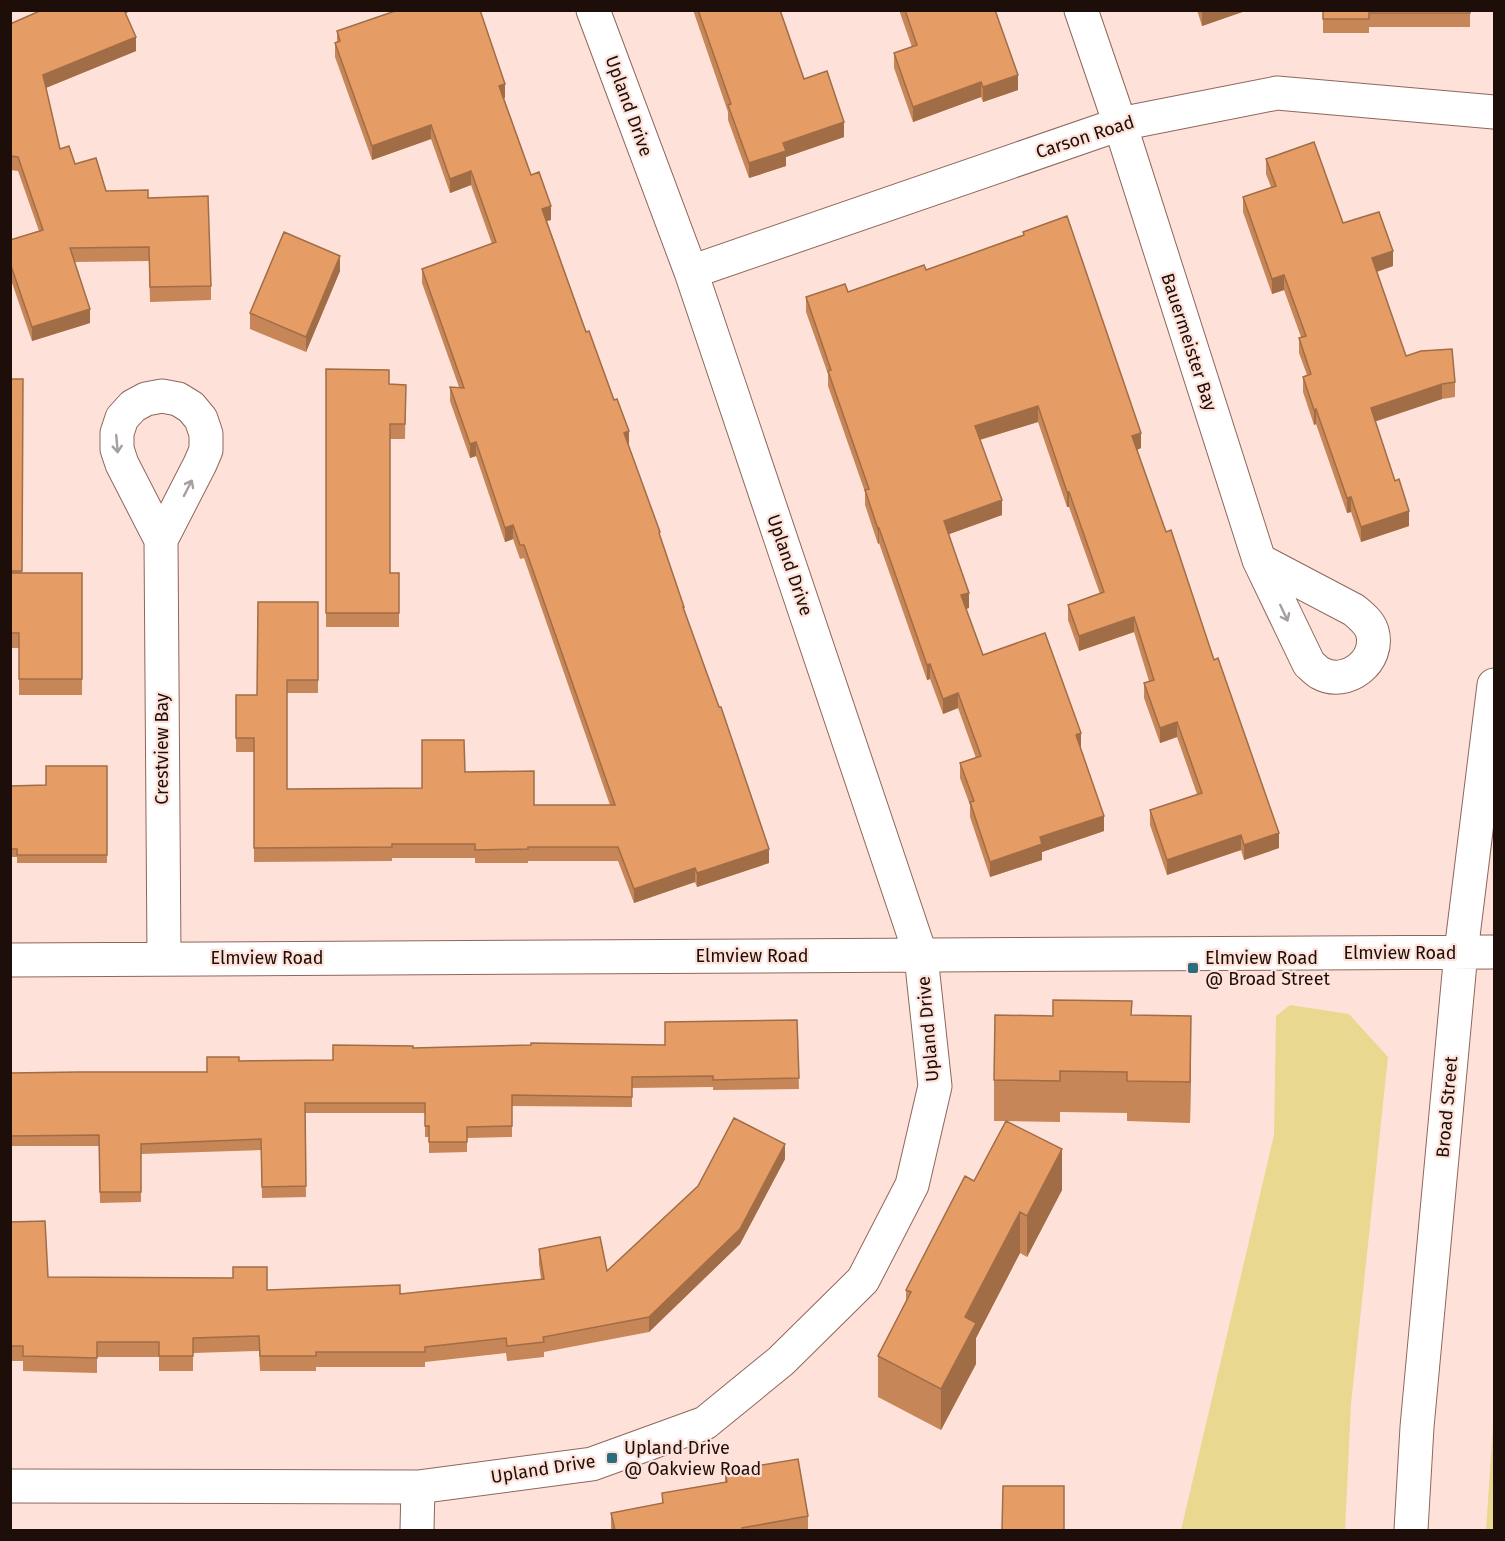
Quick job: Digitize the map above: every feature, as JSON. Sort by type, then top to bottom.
[{"type":"street","name":"Upland Drive","points":[[10,1486],[418,1487],[592,1464],[705,1423],[781,1361],[862,1280],[912,1185],[935,1086],[921,956],[691,272],[593,10]]},
{"type":"street","name":"Bauermeister Bay","points":[[1081,10],[1120,123],[1259,560]]},
{"type":"street","name":"Carson Road","points":[[691,272],[1120,123],[1277,93],[1494,112]]},
{"type":"street","name":"Crestview Bay","points":[[161,540],[164,958]]},
{"type":"street","name":"Broad Street","points":[[1411,1530],[1418,1427],[1461,952],[1494,685]]},
{"type":"street","name":"Elmview Road","points":[[10,960],[1494,952]]},
{"type":"street","points":[[417,1530],[418,1487]]},
{"type":"shaded area","points":[[1290,1005],[1349,1014],[1388,1057],[1351,1404],[1345,1530],[1181,1530],[1274,1135],[1276,1016]]},
{"type":"shaded area","points":[[1494,1411],[1494,1530],[1486,1530]]},
{"type":"building","points":[[42,10],[124,10],[136,37],[43,75],[60,149],[69,146],[75,164],[96,158],[106,191],[148,190],[148,198],[208,196],[211,286],[150,287],[149,247],[70,248],[90,309],[32,327],[10,263],[10,240],[43,230],[18,157],[10,156],[10,24]]},
{"type":"building","points":[[398,10],[480,10],[505,84],[499,86],[531,175],[539,172],[551,206],[542,209],[586,332],[589,331],[614,400],[617,399],[629,431],[624,433],[769,849],[697,873],[695,868],[634,889],[618,847],[528,847],[528,849],[475,850],[475,844],[392,844],[392,847],[254,848],[254,738],[236,738],[236,695],[257,695],[258,602],[318,602],[318,680],[287,680],[287,789],[422,788],[422,740],[464,740],[465,772],[534,771],[534,805],[615,805],[524,545],[520,545],[513,525],[505,528],[476,442],[470,444],[450,387],[464,388],[422,269],[496,242],[471,171],[450,179],[431,125],[372,146],[335,43],[340,41],[337,31]]},
{"type":"building","points":[[698,10],[780,10],[804,79],[827,71],[844,122],[783,143],[786,151],[749,163]]},
{"type":"building","points":[[905,10],[995,10],[1018,75],[983,87],[981,82],[913,107],[894,53],[917,45]]},
{"type":"building","points":[[1323,10],[1470,10],[1470,13],[1369,13],[1369,19],[1323,19]]},
{"type":"building","points":[[1314,142],[1343,223],[1379,212],[1393,251],[1372,258],[1406,356],[1421,351],[1452,349],[1455,382],[1442,384],[1371,408],[1395,481],[1399,479],[1409,511],[1361,527],[1351,497],[1347,498],[1303,377],[1311,374],[1299,338],[1306,336],[1284,275],[1272,279],[1243,197],[1276,186],[1266,159]]},
{"type":"building","points":[[1067,216],[1141,433],[1132,436],[1166,532],[1171,530],[1214,660],[1218,658],[1279,833],[1244,845],[1241,835],[1167,860],[1150,810],[1202,793],[1177,722],[1160,728],[1144,683],[1154,680],[1134,617],[1079,636],[1068,605],[1104,592],[1038,406],[975,426],[1002,500],[944,521],[969,593],[961,595],[983,655],[1045,633],[1081,733],[1076,735],[1104,816],[1040,837],[1042,844],[990,862],[970,802],[974,801],[960,763],[981,756],[958,693],[943,699],[930,664],[927,665],[865,490],[869,489],[828,371],[831,370],[806,297],[845,284],[848,292],[924,265],[926,270],[1024,235],[1023,232]]},
{"type":"building","points":[[284,232],[340,256],[306,337],[250,313]]},
{"type":"building","points":[[326,369],[389,370],[389,384],[406,385],[405,424],[390,424],[390,573],[399,573],[399,613],[326,613]]},
{"type":"building","points":[[10,379],[23,379],[22,571],[10,571]]},
{"type":"building","points":[[10,573],[82,573],[82,679],[19,679],[19,633],[10,633]]},
{"type":"building","points":[[46,766],[107,766],[107,855],[17,855],[17,849],[10,849],[10,786],[46,785]]},
{"type":"building","points":[[1053,1000],[1132,1001],[1131,1015],[1191,1016],[1190,1082],[1127,1081],[1127,1072],[1060,1071],[1060,1081],[994,1080],[995,1015],[1053,1016]]},
{"type":"building","points":[[797,1020],[799,1078],[713,1080],[713,1076],[632,1077],[632,1097],[512,1095],[512,1126],[467,1127],[467,1142],[429,1142],[429,1126],[425,1126],[425,1103],[305,1103],[306,1186],[262,1187],[261,1139],[141,1144],[141,1192],[100,1192],[99,1135],[10,1136],[10,1073],[207,1072],[207,1057],[239,1057],[239,1061],[333,1060],[333,1045],[413,1046],[413,1048],[531,1045],[531,1043],[665,1045],[665,1022]]},
{"type":"building","points":[[734,1118],[785,1144],[740,1229],[649,1317],[543,1337],[544,1342],[507,1346],[506,1338],[425,1347],[425,1352],[316,1352],[316,1356],[260,1356],[259,1336],[193,1338],[193,1356],[159,1356],[159,1342],[97,1342],[97,1358],[23,1356],[23,1346],[10,1346],[10,1222],[45,1221],[48,1277],[233,1278],[233,1267],[267,1267],[267,1290],[400,1285],[400,1294],[544,1279],[539,1249],[600,1237],[607,1271],[698,1186]]},
{"type":"building","points":[[1006,1121],[1062,1149],[1027,1216],[1020,1212],[965,1317],[976,1323],[941,1389],[878,1356],[911,1292],[906,1290],[965,1176],[974,1181]]},
{"type":"building","points":[[798,1459],[808,1516],[742,1528],[742,1530],[615,1530],[611,1513],[663,1503],[662,1493],[727,1482],[725,1471]]},
{"type":"building","points":[[1003,1486],[1064,1486],[1064,1530],[1002,1530]]},
{"type":"place","name":"Elmview Road @ Broad Street","points":[[1193,968]]},
{"type":"place","name":"Upland Drive @ Oakview Road","points":[[612,1458]]}]
